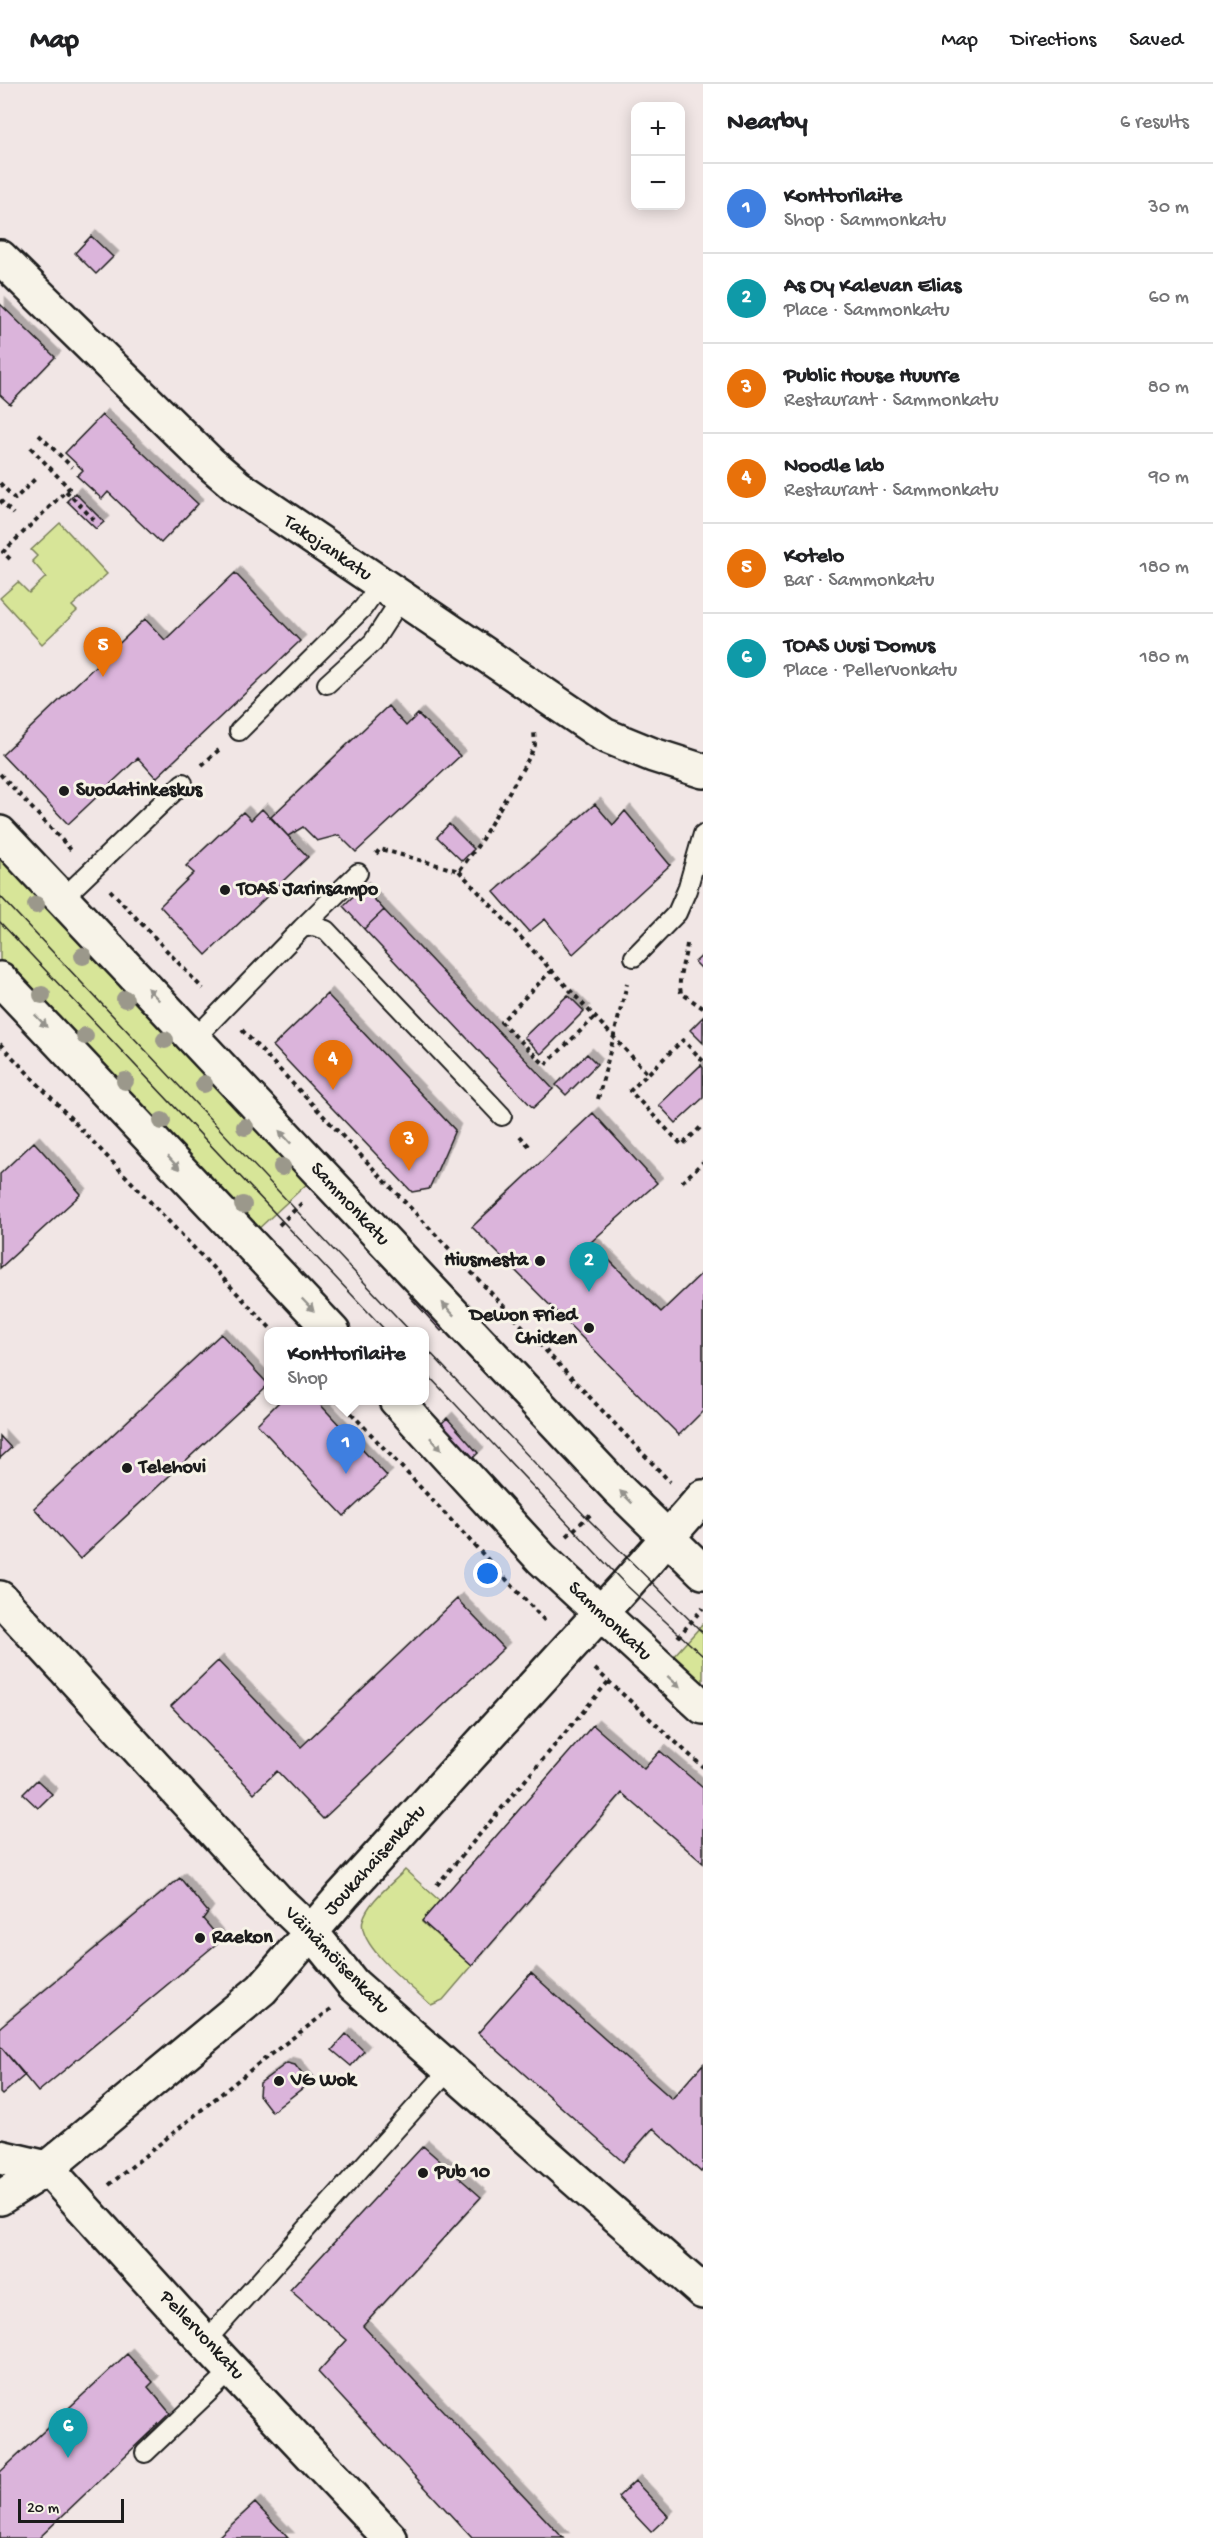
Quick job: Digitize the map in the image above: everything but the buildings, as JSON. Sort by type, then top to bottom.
[{"type":"street","name":"Takojankatu","points":[[0,257],[210,463],[238,487],[604,735],[653,755],[703,771]]},
{"type":"street","name":"Sammonkatu","points":[[0,833],[619,1490],[703,1572]]},
{"type":"street","points":[[0,979],[328,1327]]},
{"type":"street","name":"Sammonkatu","points":[[400,1405],[542,1559],[599,1614],[703,1707]]},
{"type":"street","name":"Joukahaisenkatu","points":[[0,2198],[47,2168],[262,1989],[343,1895],[703,1497]]},
{"type":"street","name":"Väinämöisenkatu","points":[[0,1598],[268,1890],[312,1933],[353,1984],[703,2292]]},
{"type":"street","points":[[0,2157],[47,2168]]},
{"type":"street","name":"Pellervonkatu","points":[[47,2168],[205,2342],[390,2538]]},
{"type":"lane","points":[[327,684],[373,642],[390,591]]},
{"type":"lane","points":[[239,731],[363,608],[390,591]]},
{"type":"lane","points":[[62,898],[183,783]]},
{"type":"lane","points":[[634,957],[677,913],[687,890],[703,834]]},
{"type":"lane","points":[[195,1038],[358,873]]},
{"type":"lane","points":[[302,928],[313,926],[326,930],[502,1116]]},
{"type":"lane","points":[[205,2342],[450,2069]]},
{"type":"lane","points":[[145,2453],[232,2370]]},
{"type":"path","points":[[39,435],[72,467]]},
{"type":"path","points":[[9,559],[3,552],[69,488],[29,446]]},
{"type":"path","points":[[0,483],[15,499],[36,478]]},
{"type":"path","points":[[66,491],[94,520]]},
{"type":"path","points":[[0,500],[13,514]]},
{"type":"path","points":[[459,871],[479,844],[530,756],[535,745],[534,724]]},
{"type":"path","points":[[183,783],[239,731]]},
{"type":"path","points":[[0,774],[667,1479]]},
{"type":"path","points":[[380,849],[459,871],[648,1074]]},
{"type":"path","points":[[677,913],[686,926],[687,942],[685,960],[678,981],[681,993],[703,1008]]},
{"type":"path","points":[[598,1099],[634,957]]},
{"type":"path","points":[[552,970],[501,1022],[545,1065],[596,1016]]},
{"type":"path","points":[[703,1061],[683,1040],[630,1091],[682,1145],[703,1125]]},
{"type":"path","points":[[0,1044],[269,1327]]},
{"type":"path","points":[[223,1277],[357,1152]]},
{"type":"path","points":[[682,1182],[703,1162]]},
{"type":"path","points":[[343,1405],[548,1625]]},
{"type":"path","points":[[513,1586],[619,1490],[649,1458]]},
{"type":"path","points":[[588,1663],[703,1767]]},
{"type":"path","points":[[437,1885],[608,1682]]},
{"type":"green space","points":[[60,523],[107,574],[72,606],[77,611],[42,644],[0,598],[18,582],[29,593],[46,577],[32,561],[37,556],[31,550]]},
{"type":"green space","points":[[0,853],[311,1180],[256,1231],[0,960]]},
{"type":"green space","points":[[703,1624],[703,1685],[672,1658]]},
{"type":"green space","points":[[405,1870],[440,1901],[422,1922],[472,1966],[443,2000],[431,2005],[388,1966],[368,1941],[363,1930],[363,1920],[370,1906]]},
{"type":"tram line","points":[[0,896],[406,1327]]},
{"type":"tram line","points":[[0,922],[382,1327]]},
{"type":"tram line","points":[[429,1351],[587,1518],[703,1633]]},
{"type":"tram line","points":[[429,1376],[626,1585],[703,1656]]},
{"type":"place","name":"Kotelo","points":[[103,677]]},
{"type":"place","name":"Suodatinkeskus","points":[[64,791]]},
{"type":"place","name":"TOAS Jarinsampo","points":[[225,890]]},
{"type":"place","name":"Noodle lab","points":[[333,1090]]},
{"type":"place","name":"Public House Huurre","points":[[409,1171]]},
{"type":"place","name":"Hiusmesta","points":[[540,1261]]},
{"type":"place","name":"As Oy Kalevan Elias","points":[[589,1292]]},
{"type":"place","name":"Dewon Fried Chicken","points":[[589,1328]]},
{"type":"place","name":"Telehovi","points":[[127,1468]]},
{"type":"place","name":"Konttorilaite","points":[[346,1474]]},
{"type":"place","name":"Raekon","points":[[200,1938]]},
{"type":"place","name":"VG Wok","points":[[279,2081]]},
{"type":"place","name":"Pub 10","points":[[423,2173]]},
{"type":"place","name":"TOAS Uusi Domus","points":[[68,2458]]}]
